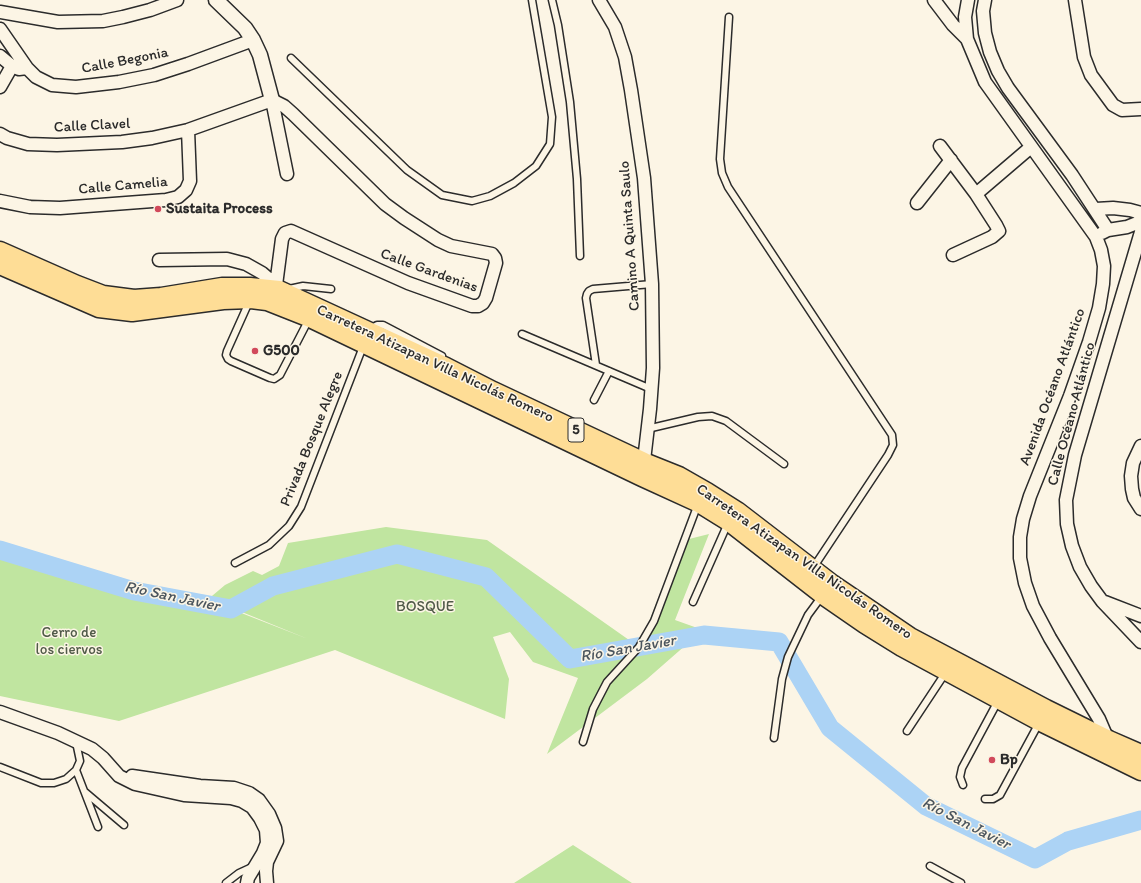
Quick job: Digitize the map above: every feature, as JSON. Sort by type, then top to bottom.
[{"type":"main road","name":"Carretera Atizapan Villa Nicolás Romero","points":[[0,251],[76,285],[103,295],[134,299],[161,297],[229,287],[278,288],[366,338],[643,470],[675,483],[707,492],[737,511],[812,570],[910,637],[1002,693],[1107,747]]},
{"type":"main road","name":"Carretera Atizapan Villa Nicolás Romero","points":[[0,265],[99,308],[132,312],[223,300],[251,299],[267,301],[446,367],[643,470]]},
{"type":"main road","name":"Carretera Atizapan Villa Nicolás Romero","points":[[675,483],[698,503],[728,521],[823,595],[872,628],[947,671],[1002,693]]},
{"type":"main road","name":"5","points":[[1107,747],[1141,754]]},
{"type":"main road","name":"5","points":[[1107,747],[1141,771]]},
{"type":"street","points":[[0,12],[58,22],[103,20],[123,17],[150,10],[177,0]]},
{"type":"street","points":[[216,0],[245,28],[260,55],[272,100],[287,174]]},
{"type":"street","name":"Camino A Quinta Saulo","points":[[599,0],[615,27],[625,58],[644,178],[652,284],[652,368],[643,470]]},
{"type":"street","points":[[934,0],[953,25],[967,39]]},
{"type":"street","name":"Avenida Océano Atlántico","points":[[968,0],[965,17],[967,39],[985,82],[1096,237],[1101,250],[1104,266],[1099,308],[1070,396],[1028,502],[1020,537],[1020,551],[1025,583],[1033,606],[1050,638],[1099,720],[1107,747]]},
{"type":"street","points":[[985,0],[983,11],[985,33],[990,52],[998,71],[1008,88],[1096,209],[1108,230]]},
{"type":"street","points":[[1075,0],[1084,57],[1091,74],[1113,105],[1122,110],[1141,108]]},
{"type":"street","points":[[0,29],[27,68],[19,69],[12,66],[0,56]]},
{"type":"street","name":"Calle Begonia","points":[[27,68],[36,77],[52,84],[76,87],[119,82],[154,75],[253,40]]},
{"type":"street","points":[[0,87],[12,66]]},
{"type":"street","name":"Calle Clavel","points":[[0,134],[7,138],[28,144],[57,145],[122,142],[152,138],[188,130],[272,100]]},
{"type":"street","name":"Calle Gardenias","points":[[272,100],[284,106],[293,114],[385,204],[404,218],[450,246],[492,254],[496,263],[486,298],[483,303],[478,306],[472,306],[395,278],[291,231],[285,233],[282,239],[278,288]]},
{"type":"street","name":"Calle Camelia","points":[[0,201],[30,207],[60,208],[166,200],[178,197],[186,190],[190,181],[188,130]]},
{"type":"street","points":[[940,146],[976,194],[996,225],[998,232],[992,237],[953,255]]},
{"type":"street","points":[[976,194],[1031,147]]},
{"type":"street","points":[[917,203],[951,160]]},
{"type":"street","points":[[1096,209],[1113,208],[1141,212]]},
{"type":"street","points":[[1096,237],[1108,230],[1127,227],[1137,223],[1141,219]]},
{"type":"street","name":"Calle Océano Atlántico","points":[[1141,232],[1075,455],[1066,500],[1067,524],[1072,546],[1080,567],[1102,601],[1141,642]]},
{"type":"street","points":[[159,260],[227,259],[246,264],[262,273],[278,288]]},
{"type":"street","points":[[1141,446],[1133,463],[1131,476],[1134,488],[1134,498],[1141,509]]},
{"type":"street","points":[[1102,601],[1141,616]]},
{"type":"street","points":[[0,712],[76,741],[92,749],[103,758],[119,776],[134,784],[184,795],[231,798],[242,801],[252,807],[266,830],[267,843],[263,853],[248,878],[247,883]]},
{"type":"street","points":[[119,776],[138,776],[186,784],[234,788],[249,793],[259,800],[269,814],[275,828],[277,841],[267,862],[267,883]]},
{"type":"lane","points":[[291,58],[407,170],[442,196],[472,201],[490,196],[514,183],[536,166],[550,144],[552,117],[532,0]]},
{"type":"lane","points":[[552,0],[558,26],[570,102],[577,179],[580,256]]},
{"type":"lane","points":[[729,17],[720,160],[722,173],[728,187],[892,435],[893,445],[888,454],[812,570]]},
{"type":"lane","points":[[596,365],[586,298],[589,291],[593,289],[652,284]]},
{"type":"lane","points":[[278,288],[303,286],[331,288]]},
{"type":"lane","points":[[251,299],[226,355],[231,361],[270,378],[274,379],[280,375],[310,318]]},
{"type":"lane","points":[[366,338],[371,327],[383,325],[446,358]]},
{"type":"lane","points":[[522,334],[651,388]]},
{"type":"lane","name":"Privada Bosque Alegre","points":[[235,563],[269,545],[288,526],[301,507],[366,338]]},
{"type":"lane","points":[[451,362],[493,391]]},
{"type":"lane","points":[[594,400],[609,371]]},
{"type":"lane","points":[[647,429],[698,417],[712,416],[726,421],[784,464]]},
{"type":"lane","points":[[583,742],[593,709],[607,682],[639,647],[654,621],[698,503]]},
{"type":"lane","points":[[693,602],[728,521]]},
{"type":"lane","points":[[774,738],[782,679],[788,657],[808,615],[823,595]]},
{"type":"lane","points":[[907,731],[947,671]]},
{"type":"lane","points":[[963,785],[960,777],[962,768],[1002,693]]},
{"type":"lane","points":[[985,799],[993,799],[1000,795],[1043,715]]},
{"type":"lane","points":[[0,767],[41,783],[54,783],[66,779],[76,770],[80,761],[76,741]]},
{"type":"lane","points":[[76,770],[98,827]]},
{"type":"lane","points":[[84,790],[124,825]]},
{"type":"lane","points":[[226,883],[239,873],[256,865]]},
{"type":"lane","points":[[930,866],[961,883]]},
{"type":"green space","name":"BOSQUE","points":[[386,527],[487,540],[639,647],[681,541],[709,534],[675,620],[703,630],[647,679],[547,754],[578,678],[533,662],[510,632],[493,637],[509,679],[505,719],[335,650],[119,721],[0,696],[0,550],[134,591],[231,609],[308,639],[232,608],[206,601],[225,585],[253,571],[262,575],[279,566],[288,543]]},
{"type":"green space","points":[[573,845],[632,883],[514,883]]},
{"type":"waterway","name":"Río San Javier","points":[[0,550],[134,591],[231,609],[273,586],[397,554],[486,577],[570,659],[704,635],[779,642],[830,728],[926,806],[1035,859],[1068,841],[1141,820]]},
{"type":"place","name":"Sustaita Process","points":[[158,209]]},
{"type":"place","name":"G500","points":[[255,351]]},
{"type":"place","name":"Bp","points":[[992,760]]},
{"type":"park label","name":"Cerro de los ciervos","points":[[69,642]]}]
